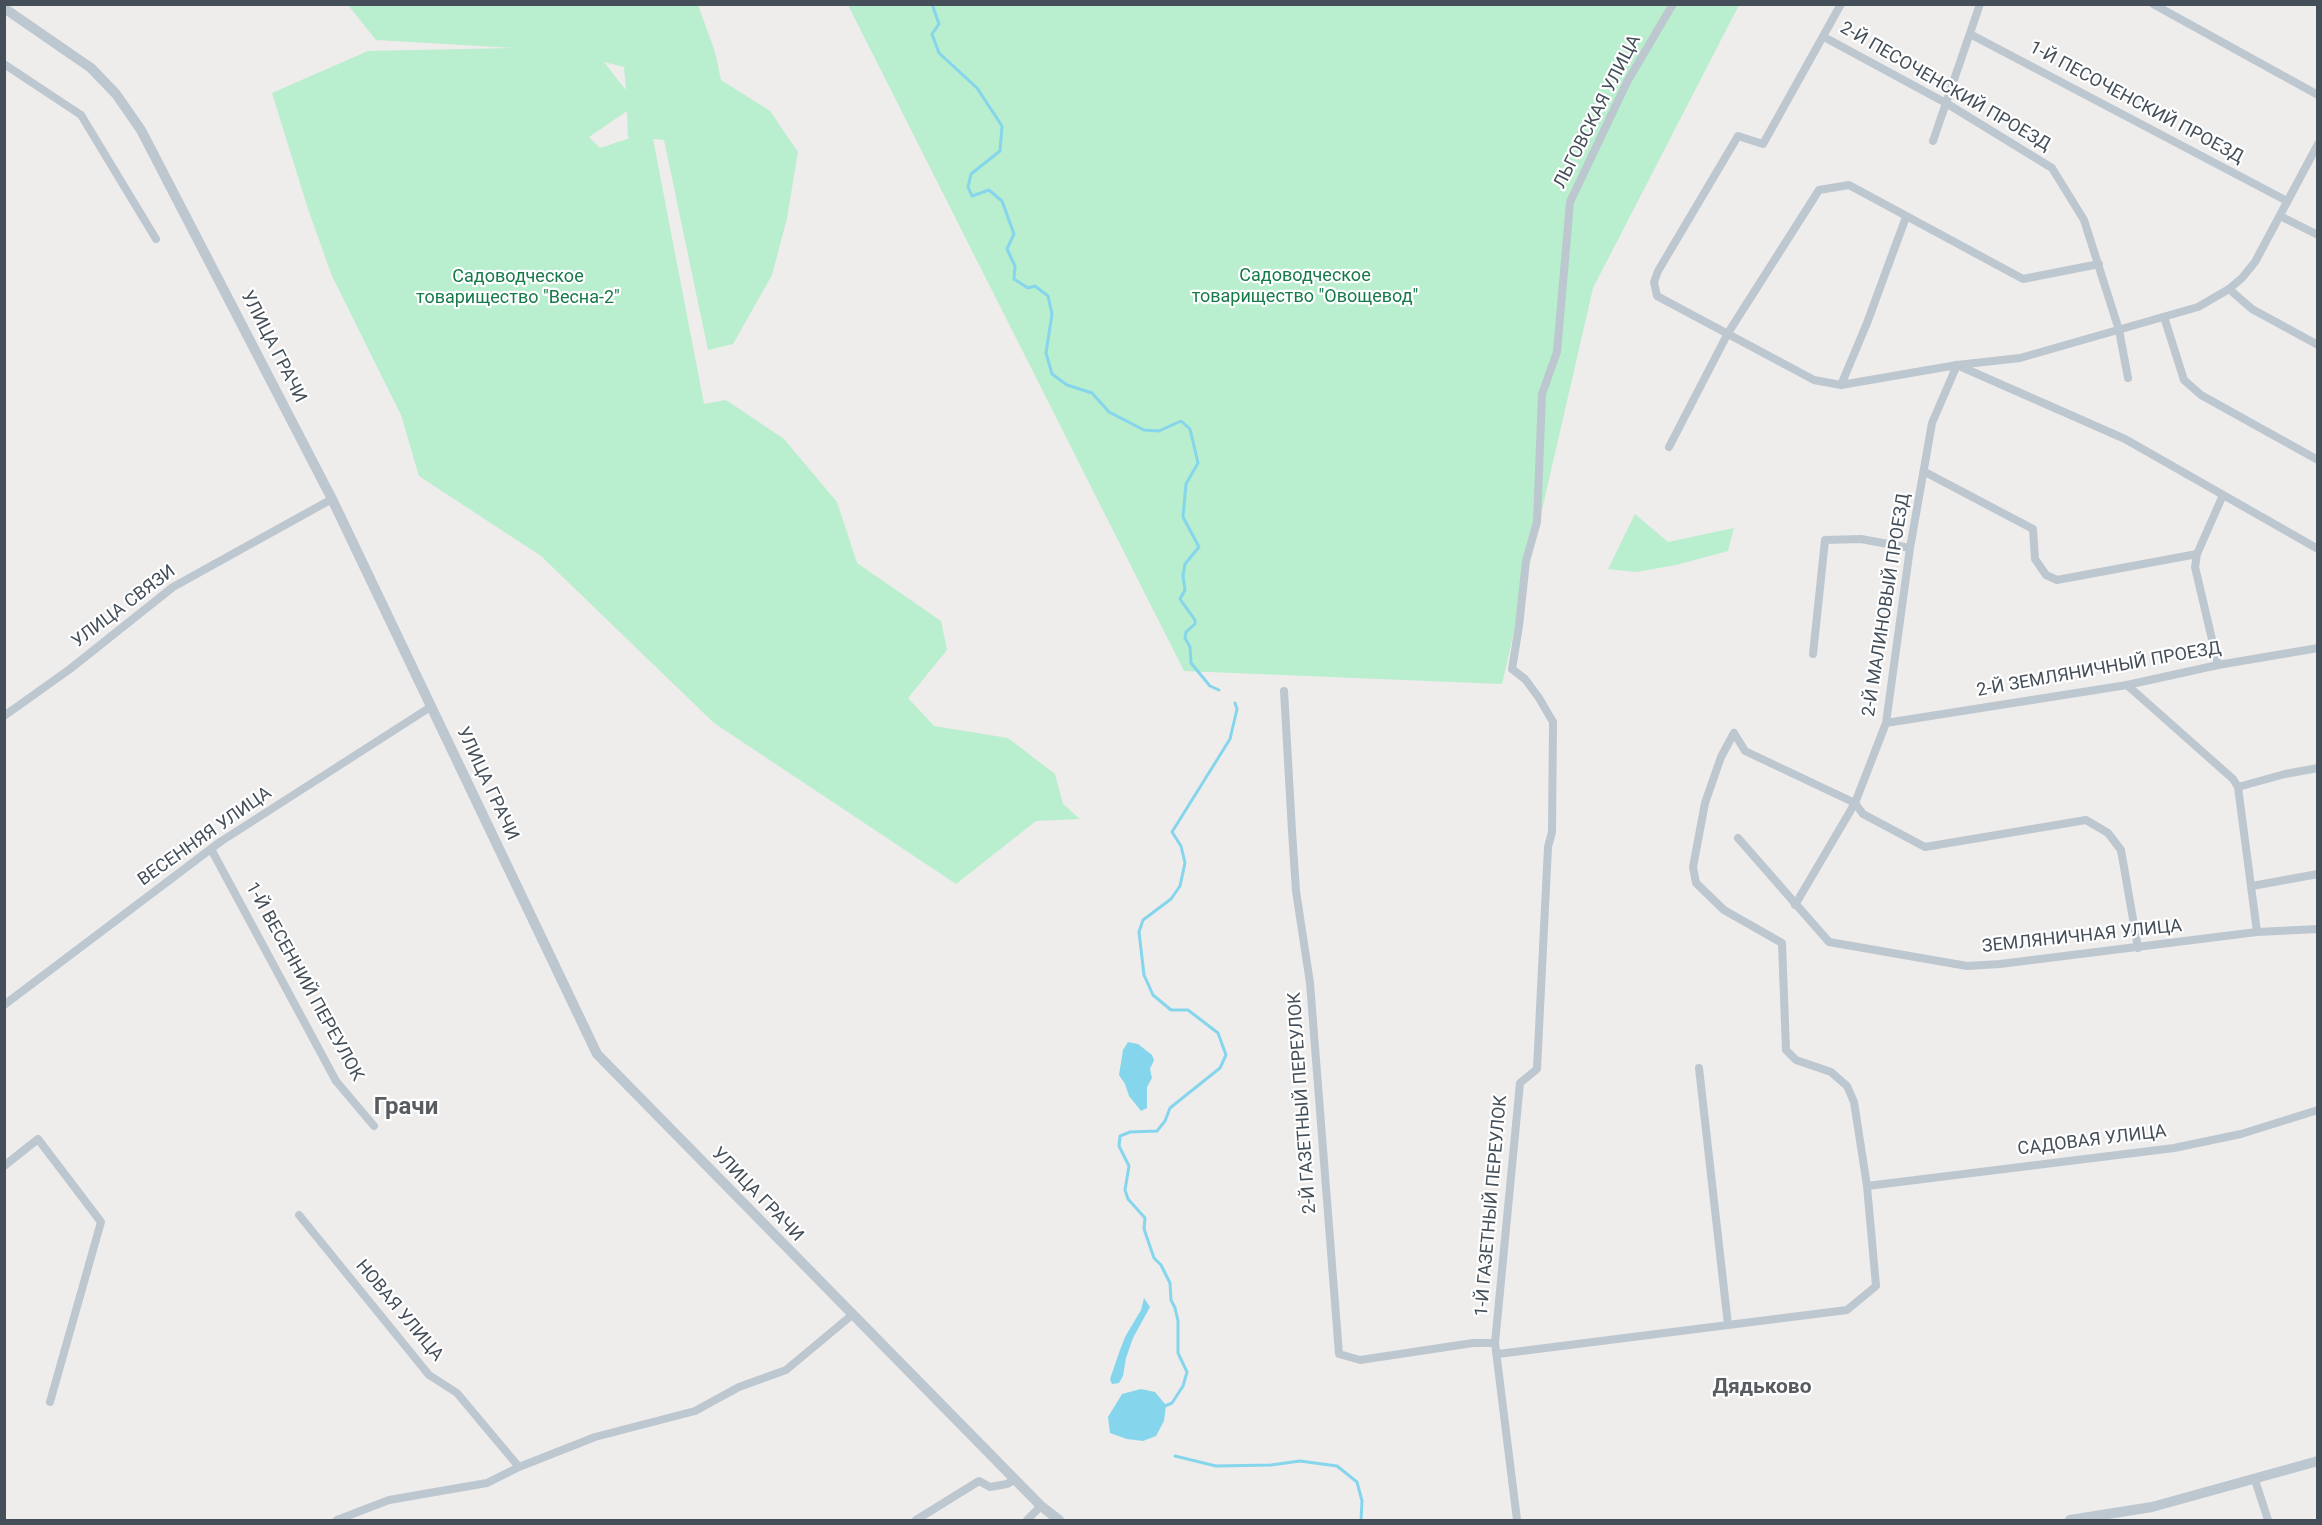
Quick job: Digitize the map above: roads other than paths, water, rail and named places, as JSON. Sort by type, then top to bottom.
[{"type":"street","name":"ЛЬГОВСКАЯ УЛИЦА","points":[[1553,722],[1525,679],[1512,669],[1526,561],[1537,522],[1542,394],[1557,352],[1570,202],[1627,82],[1673,4]]},
{"type":"street","points":[[1841,4],[1763,144],[1738,136],[1658,271],[1654,282],[1657,296],[1814,380],[1841,385],[1957,365],[2020,358],[2198,307],[2229,289],[2255,262],[2318,144]]},
{"type":"street","points":[[1933,141],[1980,4]]},
{"type":"street","points":[[2153,4],[2318,95]]},
{"type":"street","name":"УЛИЦА ГРАЧИ","points":[[4,8],[91,68],[116,94],[141,129],[332,499],[597,1054],[852,1315],[1041,1506],[1059,1521]]},
{"type":"street","name":"1-Й ПЕСОЧЕНСКИЙ ПРОЕЗД","points":[[1970,34],[2287,201]]},
{"type":"street","name":"2-Й ПЕСОЧЕНСКИЙ ПРОЕЗД","points":[[1824,37],[1946,104],[2052,168],[2084,220],[2119,330],[2128,378]]},
{"type":"street","points":[[4,64],[81,115],[156,240]]},
{"type":"street","points":[[1670,447],[1728,333],[1819,190],[1849,185],[2024,279],[2099,264]]},
{"type":"street","points":[[2280,216],[2318,235]]},
{"type":"street","points":[[1841,385],[1867,323],[1906,217]]},
{"type":"street","points":[[2229,289],[2252,309],[2318,345]]},
{"type":"street","points":[[2163,317],[2184,380],[2201,395],[2318,460]]},
{"type":"street","points":[[1957,365],[2126,439],[2318,549]]},
{"type":"street","name":"2-Й МАЛИНОВЫЙ ПРОЕЗД","points":[[1795,905],[1855,803],[1886,723],[1910,548],[1932,423],[1957,365]]},
{"type":"street","points":[[1925,472],[2033,528],[2035,559],[2046,575],[2057,580],[2197,554]]},
{"type":"street","points":[[2218,665],[2196,575],[2197,554],[2223,495]]},
{"type":"street","name":"УЛИЦА СВЯЗИ","points":[[4,716],[70,669],[173,587],[332,499]]},
{"type":"street","points":[[1813,654],[1825,540],[1861,539],[1910,548]]},
{"type":"street","name":"2-Й ЗЕМЛЯНИЧНЫЙ ПРОЕЗД","points":[[1886,723],[2127,685],[2218,665],[2318,648]]},
{"type":"street","points":[[2127,685],[2233,779],[2238,787],[2257,932]]},
{"type":"street","name":"2-Й ГАЗЕТНЫЙ ПЕРЕУЛОК","points":[[1284,691],[1295,879],[1310,983],[1339,1354],[1359,1360],[1473,1343],[1495,1342]]},
{"type":"street","name":"ВЕСЕННЯЯ УЛИЦА","points":[[4,1005],[211,849],[432,706]]},
{"type":"street","name":"1-Й ГАЗЕТНЫЙ ПЕРЕУЛОК","points":[[1517,1521],[1495,1342],[1520,1083],[1537,1069],[1548,847],[1552,832],[1553,722]]},
{"type":"street","points":[[1498,1354],[1847,1310],[1876,1286],[1867,1186],[1854,1102],[1847,1086],[1831,1072],[1796,1060],[1786,1050],[1782,943],[1724,910],[1696,883],[1693,867],[1706,803],[1721,758],[1734,733],[1745,751],[1855,803],[1863,814],[1925,848],[2086,820],[2109,833],[2121,850],[2138,948]]},
{"type":"street","points":[[2238,787],[2318,768]]},
{"type":"street","name":"ЗЕМЛЯНИЧНАЯ УЛИЦА","points":[[1738,838],[1829,942],[1967,966],[2138,948],[2257,932],[2318,929]]},
{"type":"street","name":"1-Й ВЕСЕННИЙ ПЕРЕУЛОК","points":[[211,849],[336,1081],[374,1126]]},
{"type":"street","points":[[2252,885],[2318,874]]},
{"type":"street","points":[[1699,1068],[1728,1325]]},
{"type":"street","name":"САДОВАЯ УЛИЦА","points":[[1867,1186],[2174,1148],[2241,1134],[2318,1110]]},
{"type":"street","points":[[4,1166],[38,1139],[101,1222],[50,1402]]},
{"type":"street","name":"НОВАЯ УЛИЦА","points":[[299,1215],[429,1375],[457,1393],[519,1467]]},
{"type":"street","points":[[337,1521],[389,1500],[487,1484],[519,1467],[595,1437],[695,1411],[739,1387],[786,1370],[852,1315]]},
{"type":"street","points":[[2070,1521],[2152,1507],[2318,1461]]},
{"type":"street","points":[[916,1521],[979,1480],[990,1487],[1007,1484],[1015,1479]]},
{"type":"street","points":[[2255,1480],[2268,1521]]},
{"type":"street","points":[[1027,1521],[1041,1506]]},
{"type":"water","points":[[1128,1042],[1138,1044],[1152,1055],[1154,1060],[1150,1069],[1152,1078],[1147,1087],[1147,1108],[1141,1111],[1129,1096],[1119,1075],[1123,1050]]},
{"type":"water","points":[[1144,1298],[1150,1307],[1133,1338],[1123,1376],[1119,1383],[1112,1384],[1110,1379],[1120,1350],[1141,1310]]},
{"type":"water","points":[[1141,1389],[1155,1392],[1166,1405],[1164,1421],[1156,1436],[1143,1441],[1127,1439],[1110,1433],[1108,1417],[1122,1394]]},
{"type":"waterway","points":[[932,4],[939,24],[932,34],[939,53],[977,88],[1002,126],[1000,151],[971,174],[968,187],[972,196],[989,190],[1002,201],[1014,234],[1007,249],[1015,266],[1014,279],[1028,288],[1035,286],[1048,296],[1052,314],[1046,353],[1052,374],[1067,385],[1092,393],[1109,412],[1144,430],[1159,431],[1181,421],[1190,429],[1198,463],[1186,484],[1183,517],[1199,547],[1185,564],[1183,576],[1185,590],[1180,599],[1195,620],[1195,624],[1186,632],[1185,638],[1190,647],[1191,663],[1210,686],[1219,690]]},
{"type":"waterway","points":[[1165,1406],[1172,1403],[1183,1386],[1187,1372],[1178,1353],[1178,1321],[1171,1300],[1170,1283],[1161,1265],[1154,1258],[1144,1229],[1145,1218],[1128,1199],[1125,1190],[1129,1166],[1119,1146],[1120,1136],[1130,1132],[1157,1131],[1165,1121],[1170,1108],[1220,1068],[1226,1055],[1218,1033],[1188,1010],[1171,1010],[1153,995],[1144,975],[1139,932],[1143,920],[1171,899],[1180,886],[1185,863],[1181,846],[1172,832],[1230,739],[1237,709],[1235,703]]},
{"type":"waterway","points":[[1175,1456],[1216,1466],[1271,1465],[1300,1461],[1337,1466],[1357,1482],[1362,1501],[1361,1520]]},
{"type":"district","name":"Грачи","points":[[406,1108]]},
{"type":"district","name":"Дядьково","points":[[1762,1388]]},
{"type":"park label","name":"Садоводческое товарищество \"Овощевод\"","points":[[1305,286]]},
{"type":"park label","name":"Садоводческое товарищество \"Весна-2\"","points":[[518,287]]}]
